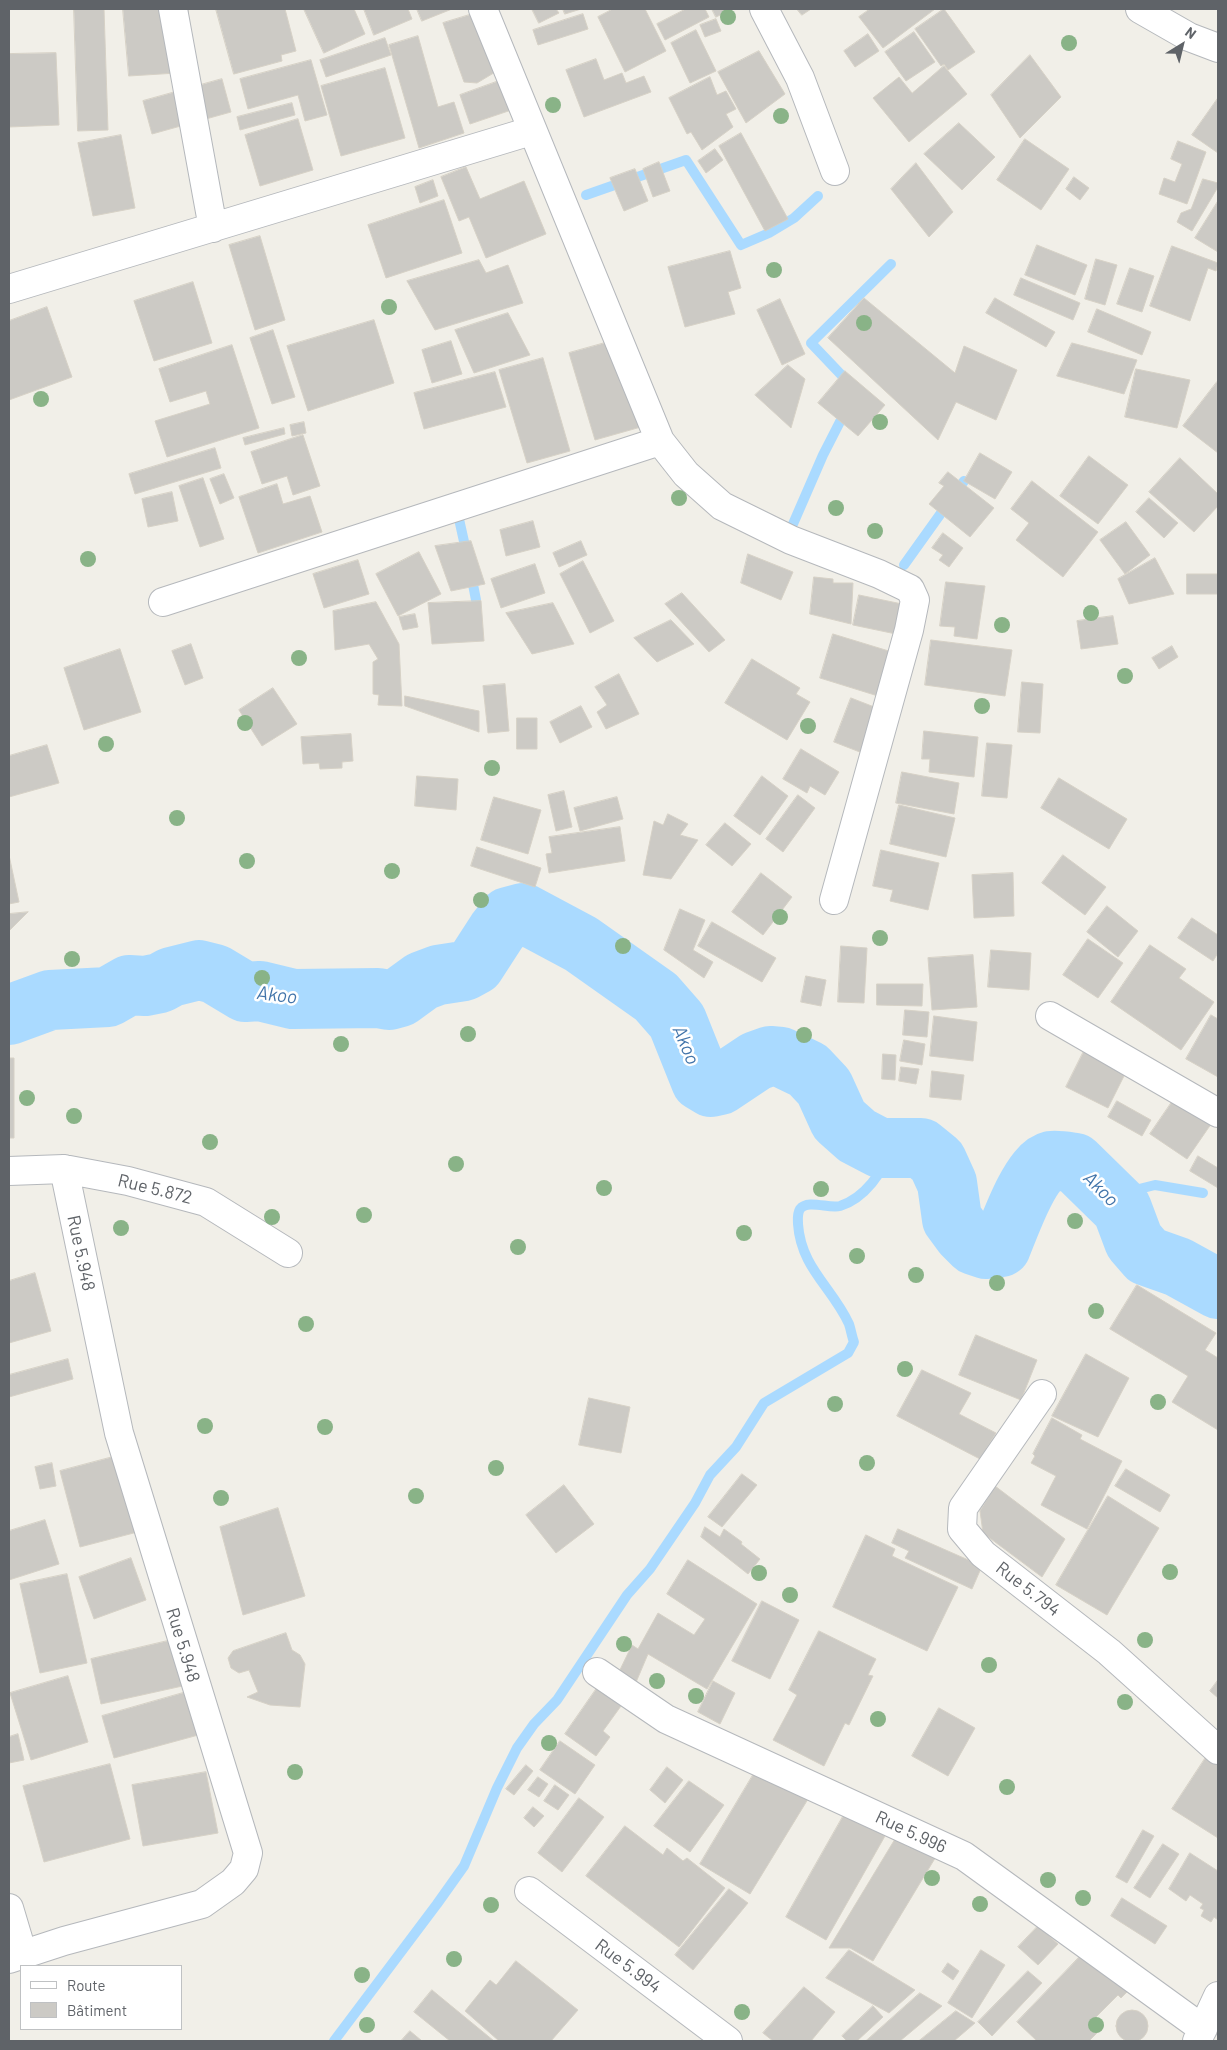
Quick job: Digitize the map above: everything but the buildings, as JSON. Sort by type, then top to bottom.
[{"type":"street","points":[[173,9],[213,228]]},
{"type":"street","points":[[483,9],[660,441],[686,474],[722,506],[792,540],[879,574],[910,589],[915,600],[907,639],[834,900]]},
{"type":"street","points":[[764,9],[800,78],[834,171]]},
{"type":"street","points":[[1140,9],[1189,37],[1218,48]]},
{"type":"street","points":[[9,288],[532,131]]},
{"type":"street","points":[[163,602],[660,441]]},
{"type":"street","points":[[1050,1016],[1218,1113]]},
{"type":"street","name":"Rue 5.872","points":[[9,1171],[64,1170],[128,1181],[206,1202],[288,1252]]},
{"type":"street","name":"Rue 5.948","points":[[16,1957],[64,1941],[202,1904],[233,1882],[244,1869],[248,1853],[119,1433],[64,1170]]},
{"type":"street","name":"Rue 5.794","points":[[1042,1394],[962,1508],[962,1530],[983,1554],[1109,1652],[1218,1750]]},
{"type":"street","name":"Rue 5.996","points":[[597,1672],[666,1719],[964,1856],[1200,2035]]},
{"type":"street","name":"Rue 5.994","points":[[529,1891],[728,2041]]},
{"type":"street","points":[[9,1908],[16,1957]]},
{"type":"street","points":[[1200,2035],[1218,1996]]},
{"type":"waterway","points":[[586,195],[686,160],[741,245],[769,233],[794,218],[818,196]]},
{"type":"waterway","points":[[850,384],[811,343],[891,264]]},
{"type":"waterway","points":[[793,524],[823,455],[846,410]]},
{"type":"waterway","points":[[904,565],[964,481]]},
{"type":"waterway","points":[[459,519],[467,555]]},
{"type":"waterway","points":[[471,574],[476,600]]},
{"type":"waterway","name":"Akoo","points":[[9,1015],[50,1000],[108,997],[129,985],[145,986],[160,983],[171,977],[199,970],[215,974],[245,992],[260,991],[293,999],[378,998],[389,1000],[400,997],[422,981],[438,975],[464,971],[475,965],[508,917],[523,913],[581,944],[656,997],[677,1021],[701,1081],[711,1087],[720,1085],[756,1061],[770,1056],[781,1057],[808,1070],[824,1087],[839,1120],[857,1136],[880,1148],[921,1148],[937,1161],[947,1183],[952,1219],[974,1245],[986,1249],[1001,1247],[1028,1185],[1043,1165],[1051,1161],[1075,1163],[1122,1209],[1134,1241],[1147,1256],[1178,1267],[1218,1289]]},
{"type":"waterway","points":[[334,2041],[464,1866],[497,1788],[517,1748],[534,1724],[557,1700],[627,1595],[650,1569],[695,1503],[710,1475],[736,1447],[764,1403],[848,1353],[854,1342],[849,1324],[818,1277],[805,1253],[800,1239],[798,1213],[804,1206],[813,1204],[835,1207],[857,1197],[878,1175],[891,1148]]},
{"type":"waterway","points":[[1122,1209],[1139,1189],[1155,1185],[1203,1193]]}]
